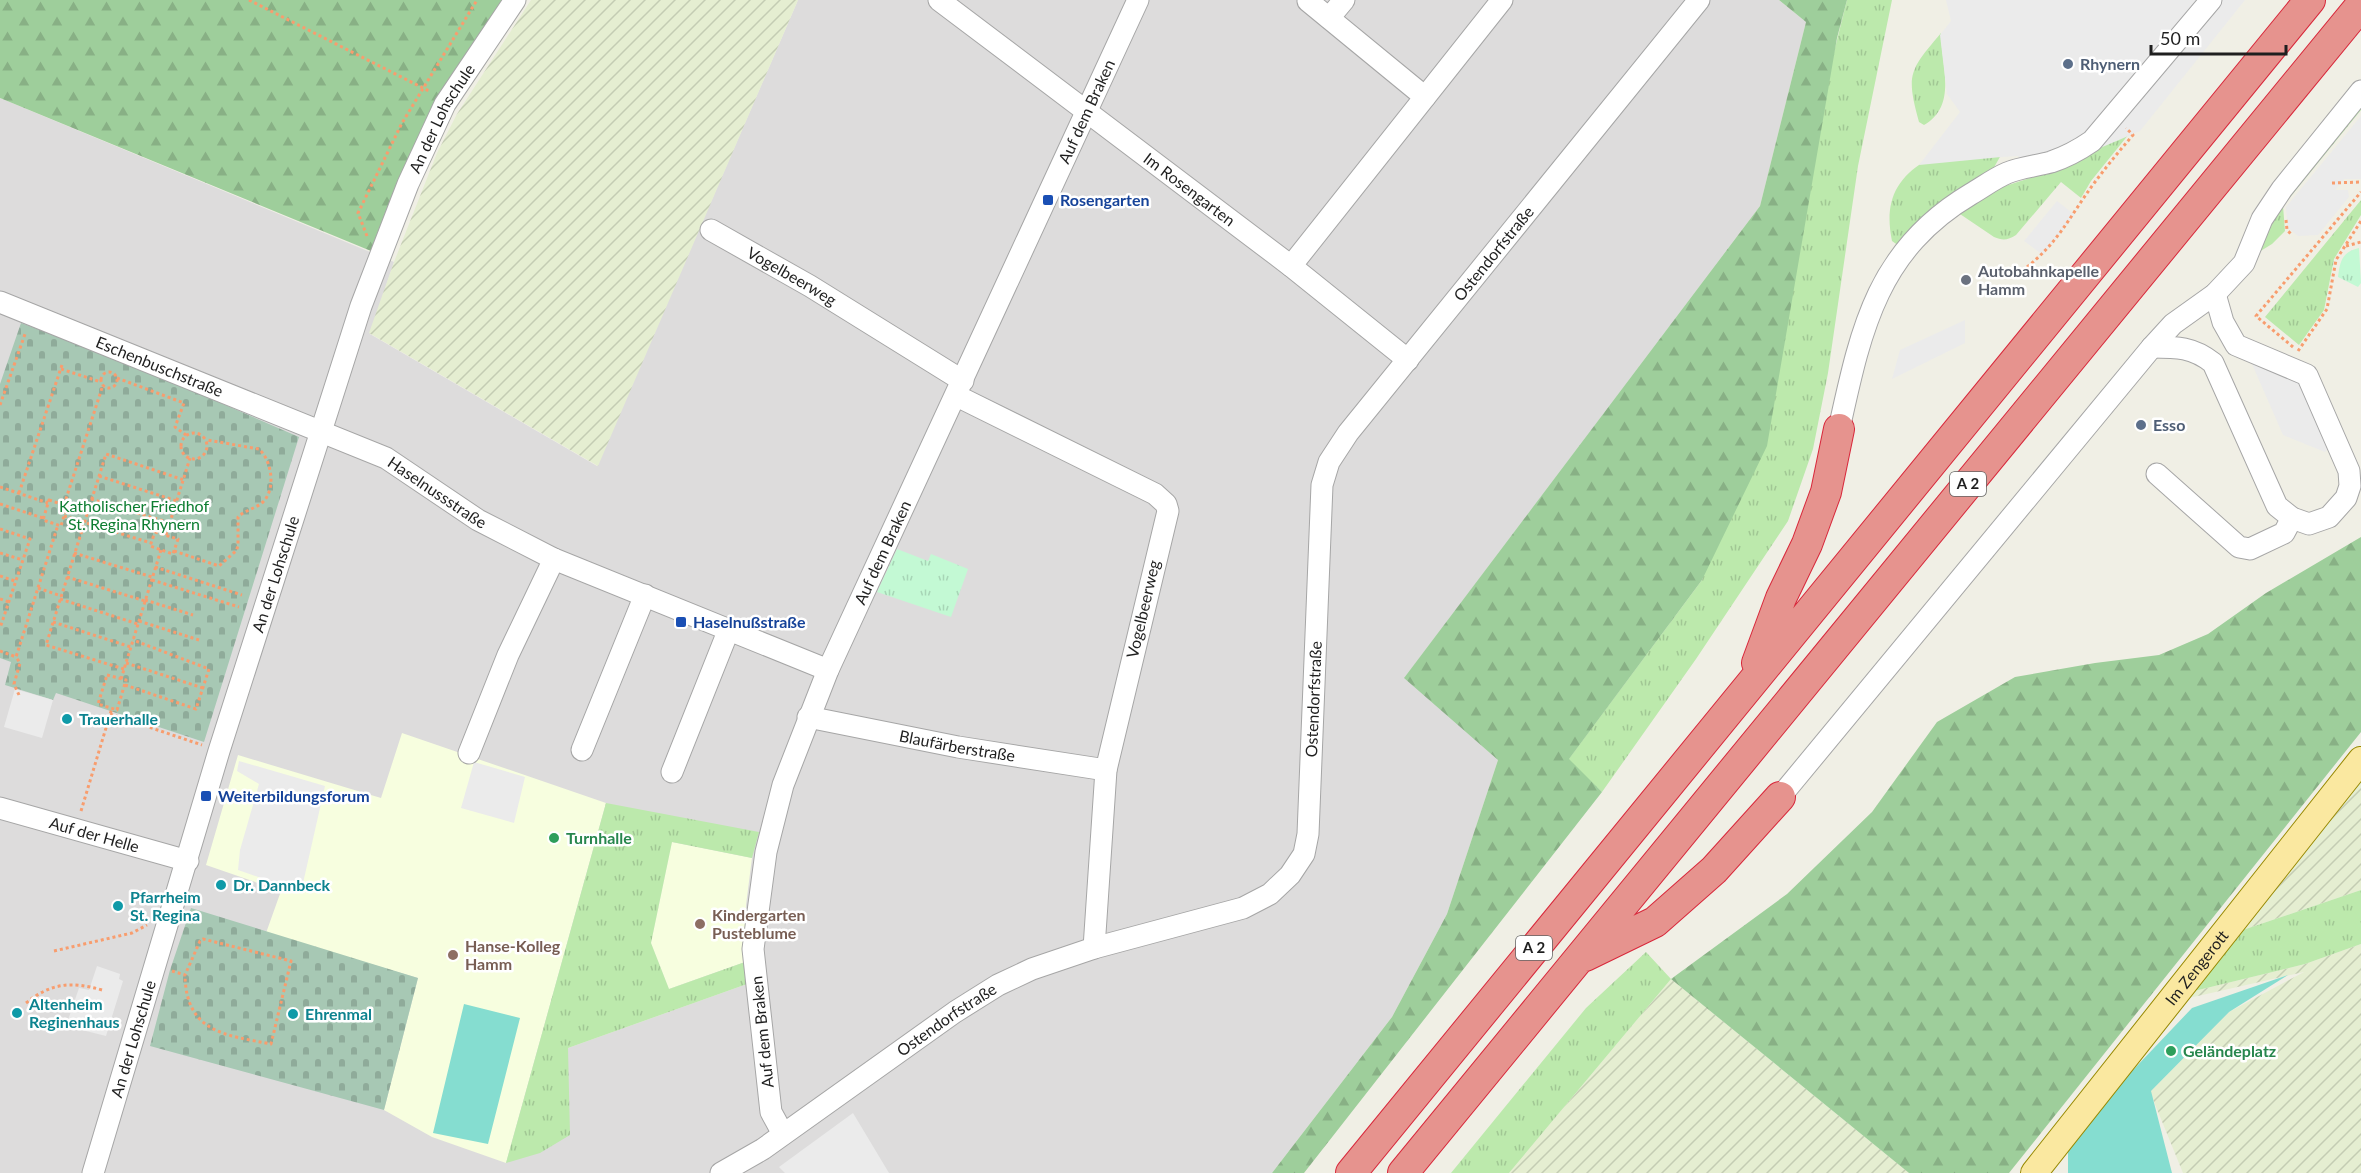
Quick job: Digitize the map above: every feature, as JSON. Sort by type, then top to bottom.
[{"type":"highway","name":"A 2","points":[[1351,1173],[2310,0]]},
{"type":"highway","name":"A 2","points":[[1403,1173],[2361,5]]},
{"type":"highway","points":[[1749,685],[1781,598],[1807,544],[1826,492],[1839,429]]},
{"type":"highway","points":[[1574,962],[1655,922],[1714,870],[1780,798]]},
{"type":"main road","name":"Im Zengerott","points":[[2034,1173],[2361,760]]},
{"type":"street","name":"An der Lohschule","points":[[93,1173],[219,751],[321,430],[377,264],[408,184],[448,100],[515,0]]},
{"type":"street","name":"Im Rosengarten","points":[[939,0],[1291,266],[1408,360]]},
{"type":"street","name":"Auf dem Braken","points":[[783,1134],[771,1112],[753,949],[766,852],[783,785],[828,670],[1138,0]]},
{"type":"street","points":[[1329,18],[1344,0]]},
{"type":"street","points":[[1291,266],[1502,0]]},
{"type":"street","name":"Ostendorfstraße","points":[[721,1173],[763,1149],[955,1012],[998,985],[1032,969],[1094,948],[1243,908],[1270,894],[1290,875],[1304,854],[1308,834],[1322,485],[1329,462],[1348,433],[1699,0]]},
{"type":"street","points":[[1839,429],[1858,346],[1869,314],[1889,272],[1927,226],[1957,203],[2007,173],[2072,154],[2092,141],[2211,0]]},
{"type":"street","points":[[1308,1],[1425,97]]},
{"type":"street","points":[[1780,798],[2151,347],[2173,324],[2215,294],[2244,263],[2262,219],[2282,189],[2361,91]]},
{"type":"street","name":"Vogelbeerweg","points":[[711,230],[810,286],[960,388],[1155,494],[1166,504],[1166,519],[1154,561],[1106,770],[1094,948]]},
{"type":"street","points":[[2151,347],[2182,346],[2200,352],[2213,363],[2277,506],[2292,518],[2309,524],[2329,517],[2354,500],[2349,471],[2307,375],[2236,345],[2223,322],[2215,294]]},
{"type":"street","name":"Eschenbuschstraße","points":[[0,302],[321,430]]},
{"type":"street","name":"Haselnussstraße","points":[[321,430],[386,458],[478,520],[554,559],[828,670]]},
{"type":"street","points":[[2157,474],[2239,547],[2250,549],[2284,533],[2292,518]]},
{"type":"street","points":[[469,753],[508,655],[554,559]]},
{"type":"street","points":[[582,750],[645,595]]},
{"type":"street","points":[[672,772],[729,629]]},
{"type":"street","name":"Blaufärberstraße","points":[[808,717],[958,747],[1106,770]]},
{"type":"street","name":"Auf der Helle","points":[[0,808],[188,861]]},
{"type":"path","points":[[249,0],[448,100]]},
{"type":"path","points":[[377,264],[358,213],[423,88],[477,0]]},
{"type":"path","points":[[2022,271],[2043,255],[2075,215],[2094,183],[2133,135],[2113,118]]},
{"type":"path","points":[[2332,183],[2361,182]]},
{"type":"path","points":[[2256,316],[2361,192]]},
{"type":"path","points":[[2298,351],[2327,309],[2336,260],[2361,221]]},
{"type":"path","points":[[2344,246],[2361,242]]},
{"type":"path","points":[[2333,279],[2338,280]]},
{"type":"path","points":[[0,405],[26,332],[36,336]]},
{"type":"path","points":[[19,493],[62,367],[102,383],[114,388],[118,375],[104,371],[102,383],[64,505]]},
{"type":"path","points":[[117,378],[184,403],[175,427],[186,435],[198,433],[207,440],[260,449],[267,459],[270,473],[268,496],[255,508],[238,517],[236,522],[238,546],[219,566],[174,551]]},
{"type":"path","points":[[186,435],[181,445],[185,455],[190,458],[204,454],[208,447],[207,440]]},
{"type":"path","points":[[124,669],[46,645],[83,522],[106,454],[183,480]]},
{"type":"path","points":[[166,535],[190,458]]},
{"type":"path","points":[[99,476],[177,501]]},
{"type":"path","points":[[0,487],[67,506],[61,526],[0,504]]},
{"type":"path","points":[[91,499],[170,523]]},
{"type":"path","points":[[43,518],[48,502]]},
{"type":"path","points":[[64,516],[151,543]]},
{"type":"path","points":[[16,657],[58,525]]},
{"type":"path","points":[[0,529],[30,539],[0,628]]},
{"type":"path","points":[[155,532],[166,535],[178,539],[173,554],[150,546],[155,532]]},
{"type":"path","points":[[121,679],[161,550]]},
{"type":"path","points":[[0,553],[22,560]]},
{"type":"path","points":[[74,553],[239,607]]},
{"type":"path","points":[[155,567],[242,595]]},
{"type":"path","points":[[0,576],[16,581]]},
{"type":"path","points":[[67,577],[193,615]]},
{"type":"path","points":[[38,588],[60,598],[199,640]]},
{"type":"path","points":[[0,599],[9,602]]},
{"type":"path","points":[[53,622],[130,647]]},
{"type":"path","points":[[125,685],[196,709],[209,669],[133,640]]},
{"type":"path","points":[[0,651],[16,657],[20,663],[14,684],[18,695]]},
{"type":"path","points":[[126,663],[203,688]]},
{"type":"path","points":[[107,675],[121,679],[126,681],[117,710],[98,704],[107,675]]},
{"type":"path","points":[[76,831],[112,708]]},
{"type":"path","points":[[110,714],[219,751]]},
{"type":"path","points":[[54,951],[132,933],[143,928],[150,919],[170,920]]},
{"type":"path","points":[[203,939],[291,961],[271,1044],[210,1027],[198,1021],[185,995],[185,975],[203,939]]},
{"type":"path","points":[[156,967],[185,975]]},
{"type":"path","points":[[26,1003],[54,986],[66,983],[102,990]]},
{"type":"shaded area","points":[[531,0],[798,0],[598,466],[369,333],[437,153],[457,114]]},
{"type":"shaded area","points":[[798,0],[1779,0],[1806,22],[1760,206],[1405,677],[1498,760],[1447,914],[1392,1017],[1272,1173],[0,1173],[0,98],[394,262],[370,334],[597,466]],"holes":[[[606,803],[672,842],[669,989],[745,963],[747,984],[568,1048]]]},
{"type":"shaded area","name":"Rhynern","points":[[1946,0],[2245,0],[2140,131],[2093,151],[2020,159],[2018,156],[2001,157],[1919,165],[1960,112],[1947,94],[1940,35],[1951,21]]},
{"type":"shaded area","points":[[2361,116],[2361,179],[2344,179],[2335,190],[2348,190],[2349,197],[2318,235],[2298,236],[2288,228],[2286,207]]},
{"type":"shaded area","points":[[2057,201],[2075,215],[2043,255],[2024,241]]},
{"type":"shaded area","points":[[1965,320],[1965,343],[1892,379],[1900,350]]},
{"type":"shaded area","points":[[2252,364],[2302,384],[2329,447],[2325,452],[2283,435]]},
{"type":"shaded area","points":[[15,689],[53,700],[42,738],[4,727]]},
{"type":"shaded area","name":"Hanse-Kolleg Hamm","points":[[402,733],[606,803],[506,1163],[432,1137],[384,1110],[418,978],[266,933],[281,891],[206,865],[238,755],[381,798]]},
{"type":"shaded area","points":[[239,761],[325,786],[301,892],[238,870],[240,850],[259,784],[237,771]]},
{"type":"shaded area","points":[[474,762],[525,777],[514,823],[461,808]]},
{"type":"shaded area","points":[[2361,773],[2361,890],[2231,934]]},
{"type":"shaded area","name":"Kindergarten Pusteblume","points":[[672,842],[752,858],[746,905],[745,962],[669,989],[651,943]]},
{"type":"shaded area","points":[[2361,944],[2361,1173],[2183,1173],[2150,1092],[2229,1012],[2304,972],[2189,998],[2190,992],[2305,964]]},
{"type":"shaded area","points":[[97,966],[120,974],[119,979],[123,981],[106,1036],[66,1026],[79,988],[89,990]]},
{"type":"shaded area","name":"Geländeplatz","points":[[2288,975],[2229,1012],[2151,1091],[2172,1173],[2068,1173],[2068,1147],[2115,1089],[2192,1008]]},
{"type":"shaded area","points":[[1671,979],[1909,1173],[1509,1173]]},
{"type":"shaded area","points":[[464,1004],[520,1018],[488,1144],[433,1133]]},
{"type":"shaded area","points":[[853,1113],[889,1173],[785,1173],[779,1167]]},
{"type":"green space","points":[[0,0],[505,0],[371,251],[0,98]]},
{"type":"green space","points":[[1779,0],[1847,0],[1837,38],[1767,446],[1702,580],[1569,759],[1602,792],[1304,1173],[1272,1173],[1392,1017],[1447,914],[1498,760],[1404,678],[1760,206],[1806,22]]},
{"type":"green space","points":[[1847,0],[1892,0],[1858,166],[1828,373],[1813,449],[1788,521],[1696,659],[1602,792],[1568,760],[1702,580]]},
{"type":"green space","points":[[1941,33],[1945,71],[1944,96],[1941,107],[1924,125],[1919,122],[1912,93],[1913,74],[1922,56]]},
{"type":"green space","points":[[2361,102],[2361,110],[2283,206],[2285,231],[2272,244],[2259,252],[2268,223]]},
{"type":"green space","points":[[2129,134],[2091,181],[2081,198],[2061,182],[2016,235],[2010,238],[1994,237],[1957,212],[1999,188],[2070,165],[2106,141]]},
{"type":"green space","points":[[2001,155],[1992,171],[1899,246],[1892,241],[1890,217],[1894,196],[1898,186],[1914,169],[1925,161]]},
{"type":"green space","points":[[2361,200],[2361,215],[2334,259],[2324,310],[2299,345],[2265,317]]},
{"type":"green space","points":[[2359,248],[2361,283],[2358,287],[2338,277],[2345,255]]},
{"type":"green space","name":"Katholischer Friedhof St. Regina Rhynern","points":[[21,323],[112,356],[299,437],[204,742],[56,693],[53,700],[5,685],[11,662],[0,658],[0,384]]},
{"type":"green space","points":[[2361,537],[2361,732],[2009,1173],[1909,1173],[1671,979],[1787,894],[1872,812],[1937,722],[2015,677],[2159,655],[2208,634],[2266,593]]},
{"type":"green space","points":[[897,549],[928,561],[931,554],[968,569],[951,617],[877,592]]},
{"type":"green space","points":[[606,803],[759,832],[752,858],[672,842],[651,943],[669,989],[745,962],[747,984],[568,1048],[570,1135],[540,1153],[506,1163]]},
{"type":"green space","points":[[2361,890],[2361,944],[2305,964],[2190,992],[2231,934]]},
{"type":"green space","points":[[191,908],[418,978],[384,1110],[150,1046],[170,970]]},
{"type":"green space","points":[[1646,952],[1671,979],[1509,1173],[1451,1173],[1586,1008]]},
{"type":"place","name":"Rhynern","points":[[2068,64]]},
{"type":"place","name":"Rosengarten","points":[[1048,200]]},
{"type":"place","name":"Autobahnkapelle Hamm","points":[[1966,280]]},
{"type":"place","name":"Esso","points":[[2141,425]]},
{"type":"place","name":"Haselnußstraße","points":[[681,622]]},
{"type":"place","name":"Trauerhalle","points":[[67,719]]},
{"type":"place","name":"Weiterbildungsforum","points":[[206,796]]},
{"type":"place","name":"Turnhalle","points":[[554,838]]},
{"type":"place","name":"Dr. Dannbeck","points":[[221,885]]},
{"type":"place","name":"Pfarrheim St. Regina","points":[[118,906]]},
{"type":"place","name":"Kindergarten Pusteblume","points":[[700,924]]},
{"type":"place","name":"Hanse-Kolleg Hamm","points":[[453,955]]},
{"type":"place","name":"Altenheim Reginenhaus","points":[[17,1013]]},
{"type":"place","name":"Ehrenmal","points":[[293,1014]]},
{"type":"place","name":"Geländeplatz","points":[[2171,1051]]}]
